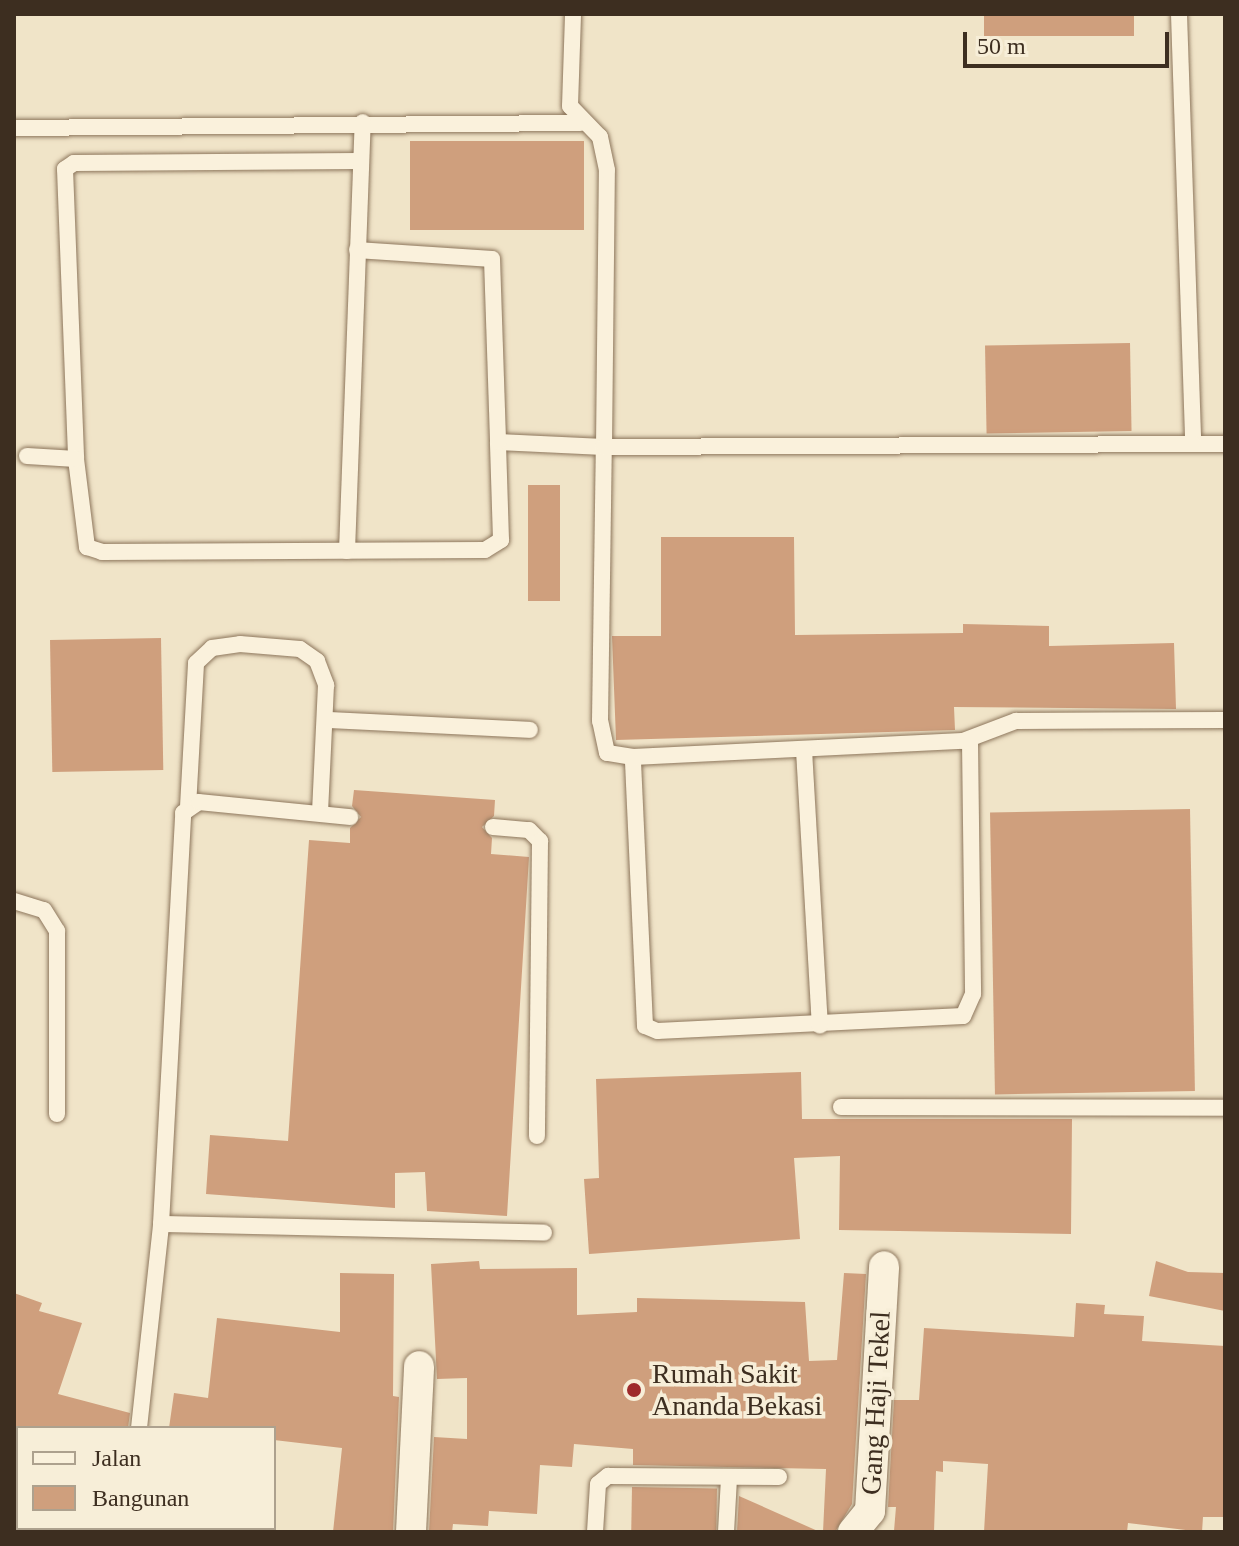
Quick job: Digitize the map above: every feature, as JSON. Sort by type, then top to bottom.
[{"type":"street","name":"Gang Haji Tekel","points":[[853,1532],[870,1511],[884,1266]]},
{"type":"street","points":[[411,1532],[419,1366]]},
{"type":"lane","points":[[573,14],[569,97],[580,123],[600,137],[607,170],[600,721],[607,753],[633,757],[970,741],[1016,721],[1225,720]]},
{"type":"lane","points":[[1179,14],[1193,444]]},
{"type":"lane","points":[[14,128],[363,122],[580,123]]},
{"type":"lane","points":[[347,551],[359,161],[363,122]]},
{"type":"lane","points":[[357,250],[492,259],[498,545],[347,551],[94,551],[84,544],[76,459],[63,174],[69,166],[359,161]]},
{"type":"lane","points":[[498,442],[604,447],[1225,444]]},
{"type":"lane","points":[[27,456],[76,459]]},
{"type":"lane","points":[[139,1426],[161,1224],[196,663],[212,648],[300,649],[317,661],[327,720],[320,813]]},
{"type":"lane","points":[[327,720],[530,730]]},
{"type":"lane","points":[[633,757],[645,1026],[657,1031],[820,1026],[923,1021],[963,1016],[970,1008],[970,741]]},
{"type":"lane","points":[[804,750],[820,1026]]},
{"type":"lane","points":[[188,807],[199,802],[350,817]]},
{"type":"lane","points":[[493,827],[529,830],[540,841],[537,1136]]},
{"type":"lane","points":[[14,901],[44,910],[57,931],[57,1114]]},
{"type":"lane","points":[[841,1107],[1225,1108]]},
{"type":"lane","points":[[161,1224],[544,1233]]},
{"type":"lane","points":[[595,1532],[598,1484],[608,1476],[779,1477]]},
{"type":"lane","points":[[726,1532],[729,1478]]},
{"type":"building","points":[[984,14],[1134,14],[1134,36],[984,36]]},
{"type":"building","points":[[410,141],[584,141],[584,230],[410,230]]},
{"type":"building","points":[[1130,343],[1132,431],[987,434],[985,346]]},
{"type":"building","points":[[528,485],[560,485],[560,601],[528,601]]},
{"type":"building","points":[[661,537],[794,537],[795,635],[963,633],[963,624],[1049,626],[1049,646],[1174,643],[1176,709],[954,707],[955,730],[616,740],[612,636],[661,636]]},
{"type":"building","points":[[161,638],[163,770],[52,772],[50,640]]},
{"type":"building","points":[[354,790],[495,800],[494,816],[482,827],[492,838],[491,854],[529,857],[507,1216],[427,1211],[425,1172],[395,1173],[395,1208],[206,1194],[210,1135],[288,1141],[309,840],[350,843],[350,828],[361,817],[352,806]]},
{"type":"building","points":[[1190,809],[1195,1091],[995,1094],[990,812]]},
{"type":"building","points":[[801,1072],[802,1119],[1072,1119],[1071,1234],[839,1230],[840,1156],[794,1158],[800,1239],[589,1254],[584,1179],[599,1178],[596,1079]]},
{"type":"building","name":"Rumah Sakit Ananda Bekasi","points":[[479,1261],[480,1269],[577,1268],[577,1315],[637,1312],[637,1298],[805,1302],[809,1361],[837,1360],[844,1273],[866,1274],[852,1504],[835,1532],[823,1532],[826,1469],[633,1465],[633,1449],[574,1444],[572,1467],[540,1465],[537,1514],[489,1511],[488,1526],[453,1524],[452,1532],[429,1532],[434,1437],[467,1439],[467,1378],[437,1379],[431,1264]]},
{"type":"building","points":[[1156,1261],[1188,1272],[1225,1273],[1225,1311],[1149,1296]]},
{"type":"building","points":[[340,1273],[394,1274],[393,1396],[399,1397],[393,1532],[333,1532],[342,1448],[276,1440],[276,1426],[169,1426],[174,1393],[208,1398],[217,1318],[340,1332]]},
{"type":"building","points":[[14,1293],[42,1303],[39,1311],[82,1323],[58,1394],[130,1413],[128,1426],[14,1428]]},
{"type":"building","points":[[1076,1303],[1105,1305],[1104,1314],[1144,1316],[1142,1341],[1225,1346],[1225,1517],[1203,1517],[1202,1532],[1128,1523],[1127,1532],[984,1532],[988,1464],[943,1461],[943,1472],[936,1471],[934,1532],[894,1531],[896,1507],[888,1507],[894,1400],[919,1400],[924,1328],[1074,1337]]},
{"type":"building","points":[[632,1487],[717,1488],[716,1532],[631,1532]]},
{"type":"building","points":[[739,1496],[820,1532],[737,1532]]},
{"type":"place","name":"Rumah Sakit Ananda Bekasi","points":[[634,1390]]}]
